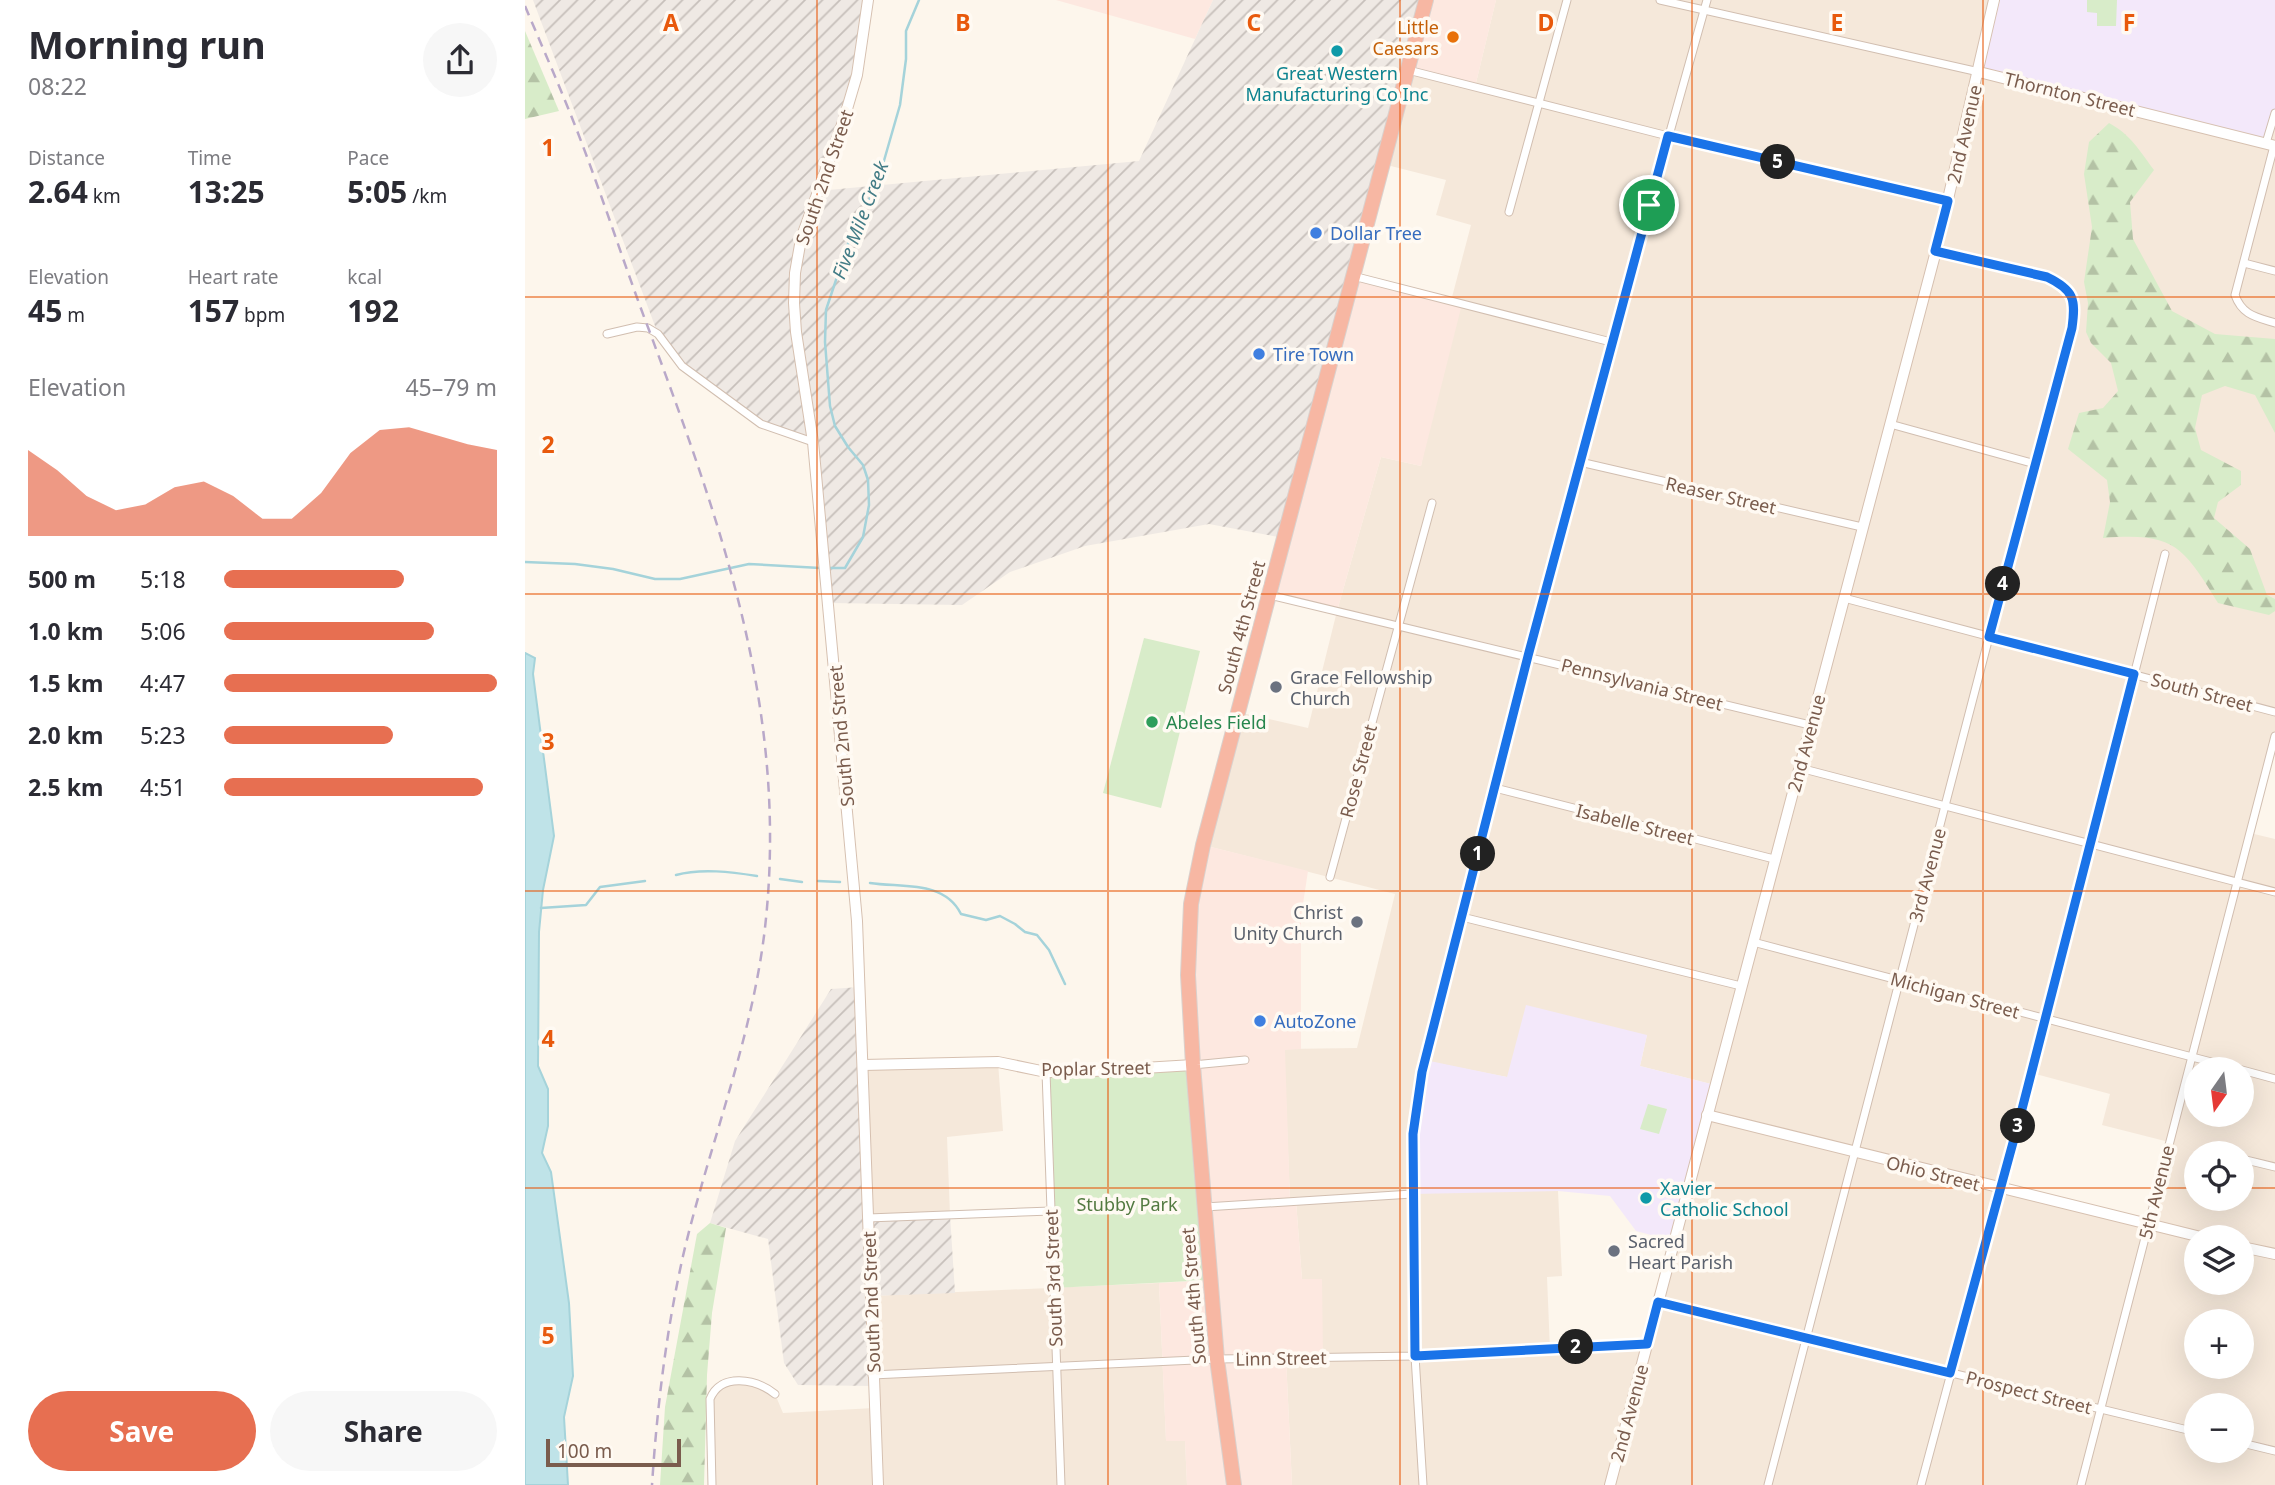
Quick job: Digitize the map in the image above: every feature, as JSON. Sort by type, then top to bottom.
[{"type":"highway","name":"South 4th Street","points":[[1234,1485],[1217,1359],[1193,1065],[1188,975],[1191,904],[1203,845],[1426,0]]},
{"type":"street","name":"South 2nd Street","points":[[868,0],[857,75],[801,239],[795,273],[796,332],[813,442],[857,921],[877,1485]]},
{"type":"street","points":[[1509,212],[1567,0]]},
{"type":"street","name":"Thornton Street","points":[[1660,0],[1979,72],[2272,145]]},
{"type":"street","points":[[1423,1485],[1415,1356],[1412,1194],[1413,1134],[1422,1072],[1611,342],[1707,0]]},
{"type":"street","name":"2nd Avenue","points":[[1609,1485],[1948,201],[1994,0]]},
{"type":"street","points":[[1408,70],[1668,136],[1948,201]]},
{"type":"street","points":[[2275,113],[2272,145],[2235,295],[2246,314],[2275,323]]},
{"type":"street","name":"3rd Avenue","points":[[1768,1485],[2074,315],[2073,296],[2064,285],[2047,277],[1935,251]]},
{"type":"street","points":[[2243,263],[2275,271]]},
{"type":"street","points":[[1353,276],[1611,342]]},
{"type":"street","points":[[607,334],[637,327],[648,328],[658,334],[682,366],[761,424],[813,442]]},
{"type":"street","points":[[1890,424],[2035,464]]},
{"type":"street","name":"Reaser Street","points":[[1580,462],[1862,527]]},
{"type":"street","name":"Rose Street","points":[[1330,877],[1432,503]]},
{"type":"street","points":[[1921,1485],[2046,1019],[2165,554]]},
{"type":"street","name":"Pennsylvania Street","points":[[1269,595],[1810,726]]},
{"type":"street","name":"South Street","points":[[1844,598],[2275,712]]},
{"type":"street","name":"5th Avenue","points":[[2191,1057],[2275,736]]},
{"type":"street","points":[[1800,768],[2275,892]]},
{"type":"street","name":"Isabelle Street","points":[[1495,788],[1775,859]]},
{"type":"street","points":[[1462,917],[1741,986]]},
{"type":"street","name":"Michigan Street","points":[[1753,942],[2191,1057]]},
{"type":"street","name":"Poplar Street","points":[[863,1065],[998,1062],[1046,1072],[1077,1072],[1244,1060]]},
{"type":"street","name":"South 3rd Street","points":[[1046,1072],[1061,1485]]},
{"type":"street","name":"Michigan Street","points":[[2254,1074],[2275,1079]]},
{"type":"street","name":"5th Avenue","points":[[2081,1485],[2184,1084]]},
{"type":"street","name":"Ohio Street","points":[[1707,1115],[2184,1233]]},
{"type":"street","points":[[2254,1162],[2275,1167]]},
{"type":"street","points":[[1204,1207],[1412,1194]]},
{"type":"street","points":[[868,1218],[1051,1211]]},
{"type":"street","points":[[2254,1250],[2275,1254]]},
{"type":"street","name":"Prospect Street","points":[[1658,1302],[2184,1429]]},
{"type":"street","name":"Linn Street","points":[[873,1375],[1217,1359],[1415,1356],[1647,1344]]},
{"type":"street","points":[[712,1485],[710,1399],[713,1390],[723,1383],[737,1380],[764,1385],[775,1394]]},
{"type":"street","points":[[2254,1446],[2275,1451]]},
{"type":"shaded area","points":[[533,0],[868,0],[865,31],[818,191],[1139,161],[1213,0],[1426,0],[1284,538],[1209,524],[1085,546],[1010,572],[962,605],[829,603],[813,443],[761,424],[682,366],[658,334]]},
{"type":"shaded area","points":[[1056,0],[1213,0],[1195,39]]},
{"type":"shaded area","points":[[1426,0],[1496,0],[1475,87],[1407,70]]},
{"type":"shaded area","points":[[1496,0],[1994,0],[2275,113],[2275,736],[2250,833],[2275,839],[2275,1485],[1292,1485],[1286,1358],[1321,1279],[1302,1279],[1296,1201],[1290,1201],[1284,1049],[1357,1048],[1395,894],[1203,845],[1238,712],[1308,728],[1337,611],[1381,457],[1421,466],[1451,301],[1471,225],[1436,215],[1446,180],[1383,164],[1407,70],[1475,87]],"holes":[[[1647,1035],[1640,1066],[1715,1085],[1647,1344],[1550,1350],[1547,1277],[1562,1276],[1558,1191],[1425,1061],[1507,1077]],[[2032,1073],[2110,1094],[2102,1125],[2169,1142],[2148,1225],[2002,1189]]]},
{"type":"shaded area","points":[[1994,0],[2275,0],[2275,113],[2266,143],[1979,72]]},
{"type":"shaded area","points":[[1353,276],[1462,304],[1421,466],[1381,457],[1337,611],[1269,595]]},
{"type":"shaded area","points":[[1203,845],[1308,871],[1301,917],[1301,1049],[1285,1050],[1290,1201],[1296,1201],[1302,1279],[1322,1279],[1323,1358],[1286,1358],[1292,1485],[1187,1485],[1185,1441],[1166,1441],[1159,1283],[1210,1280],[1188,975]]},
{"type":"shaded area","points":[[860,987],[868,1218],[950,1215],[955,1293],[871,1296],[873,1386],[798,1385],[784,1363],[768,1239],[710,1223],[735,1141],[831,989]]},
{"type":"shaded area","points":[[1526,1005],[1647,1035],[1640,1066],[1715,1085],[1674,1241],[1636,1231],[1610,1196],[1558,1191],[1412,1194],[1413,1134],[1425,1060],[1507,1077]]},
{"type":"shaded area","points":[[998,1062],[1003,1131],[947,1137],[950,1215],[868,1218],[863,1065]]},
{"type":"shaded area","points":[[1159,1283],[1166,1440],[1185,1440],[1187,1485],[712,1485],[713,1390],[737,1380],[775,1394],[783,1413],[874,1408],[870,1296]]},
{"type":"green space","points":[[2087,0],[2117,0],[2116,26],[2097,26],[2097,13],[2087,12]]},
{"type":"green space","points":[[525,31],[559,111],[525,119]]},
{"type":"green space","points":[[2109,123],[2129,138],[2154,170],[2130,202],[2133,239],[2172,311],[2215,334],[2275,339],[2275,433],[2255,395],[2225,386],[2202,395],[2195,428],[2201,450],[2241,471],[2241,485],[2218,502],[2214,518],[2250,549],[2267,595],[2275,599],[2275,611],[2269,615],[2218,603],[2195,568],[2174,547],[2146,538],[2103,538],[2110,502],[2107,480],[2068,449],[2079,413],[2103,408],[2118,391],[2111,363],[2091,343],[2086,332],[2088,303],[2084,282],[2092,227],[2084,174],[2089,142]]},
{"type":"green space","name":"Abeles Field","points":[[1144,638],[1200,651],[1161,808],[1103,793]]},
{"type":"green space","name":"Stubby Park","points":[[1193,1065],[1210,1280],[1054,1288],[1046,1072]]},
{"type":"green space","points":[[1648,1104],[1667,1109],[1659,1134],[1640,1129]]},
{"type":"green space","points":[[710,1223],[726,1228],[712,1313],[707,1375],[704,1485],[660,1485],[665,1407],[697,1234]]},
{"type":"water","points":[[525,653],[535,658],[533,674],[554,836],[543,890],[539,932],[538,1066],[548,1089],[548,1126],[542,1153],[551,1172],[569,1303],[573,1376],[564,1417],[568,1485],[525,1485]]},
{"type":"waterway","name":"Five Mile Creek","points":[[827,568],[845,568],[863,537],[869,505],[868,480],[863,465],[835,426],[830,406],[825,342],[826,310],[853,229],[877,185],[900,105],[906,59],[906,31],[919,0]]},
{"type":"waterway","name":"Five Mile Creek","points":[[525,562],[575,564],[655,579],[680,579],[749,564],[820,568]]},
{"type":"waterway","points":[[676,875],[706,871],[757,876]]},
{"type":"waterway","points":[[780,879],[802,882]]},
{"type":"waterway","points":[[541,908],[586,905],[600,887],[645,881]]},
{"type":"waterway","points":[[818,881],[840,882]]},
{"type":"waterway","points":[[870,883],[933,891],[954,903],[961,914],[986,920],[1000,916],[1025,932],[1037,935],[1049,950],[1065,984]]},
{"type":"railway","points":[[525,6],[581,141],[702,478],[744,626],[759,701],[768,777],[770,856],[758,977],[739,1057],[683,1256],[663,1370],[652,1485]]},
{"type":"place","name":"Little Caesars","points":[[1453,37]]},
{"type":"place","name":"Great Western Manufacturing Co Inc","points":[[1337,51]]},
{"type":"place","name":"Dollar Tree","points":[[1316,233]]},
{"type":"place","name":"Tire Town","points":[[1259,354]]},
{"type":"place","name":"Grace Fellowship Church","points":[[1276,687]]},
{"type":"place","name":"Abeles Field","points":[[1152,722]]},
{"type":"place","name":"Christ Unity Church","points":[[1357,922]]},
{"type":"place","name":"AutoZone","points":[[1260,1021]]},
{"type":"place","name":"Xavier Catholic School","points":[[1646,1198]]},
{"type":"place","name":"Sacred Heart Parish","points":[[1614,1251]]},
{"type":"route","points":[[1668,136],[1948,201],[1935,251],[2047,277],[2064,285],[2073,296],[2072,328],[1989,637],[2134,674],[2020,1117],[1950,1373],[1658,1302],[1647,1344],[1415,1356],[1413,1134],[1422,1072],[1528,656],[1649,205],[1668,136]]}]
